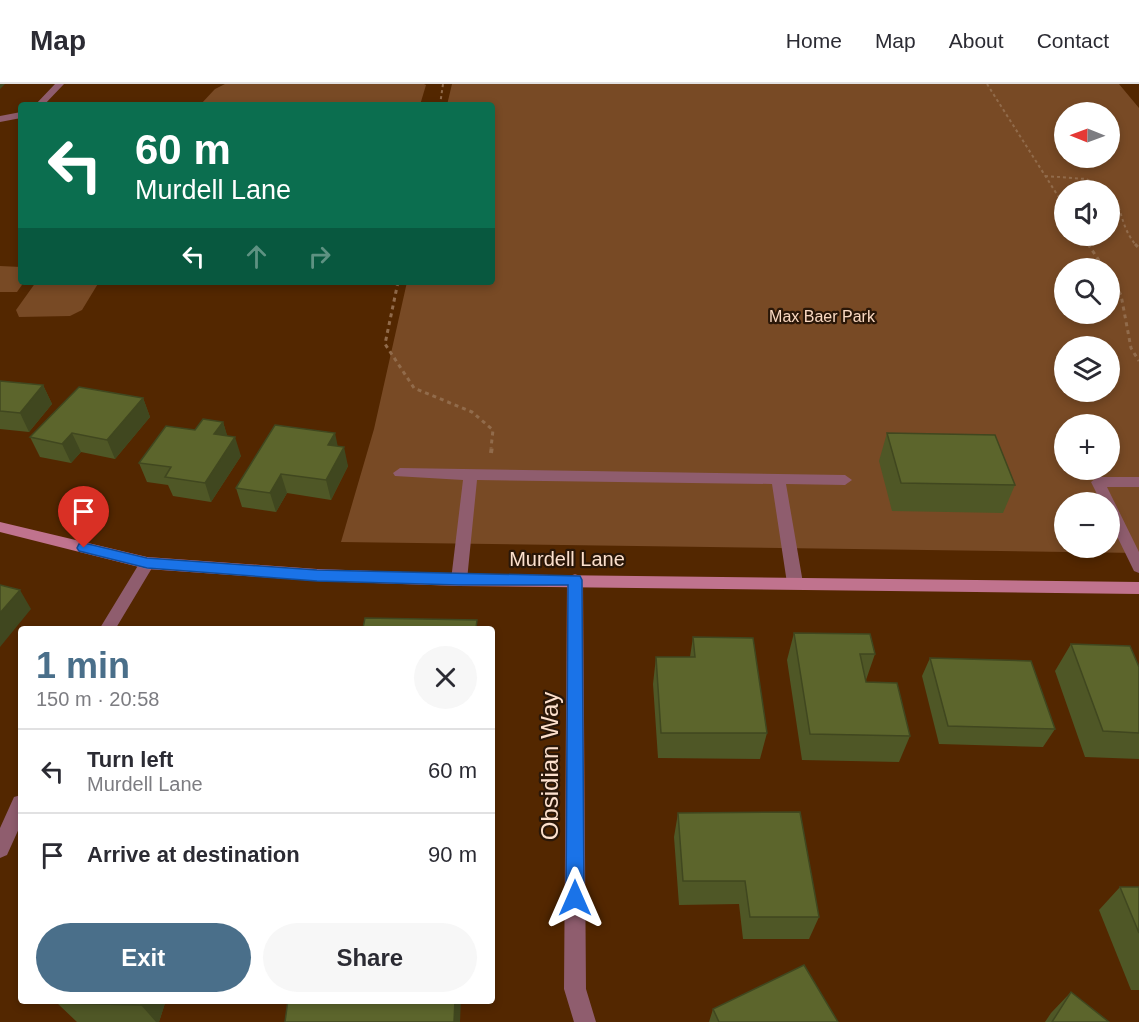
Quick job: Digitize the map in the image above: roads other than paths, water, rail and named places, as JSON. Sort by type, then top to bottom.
[{"type":"street","points":[[42,102],[60,84]]},
{"type":"street","points":[[0,119],[18,116]]},
{"type":"street","points":[[400,473],[845,480]]},
{"type":"street","points":[[459,580],[471,475]]},
{"type":"street","points":[[778,479],[795,583]]},
{"type":"street","points":[[1103,492],[1098,482],[1139,482]]},
{"type":"street","name":"Murdell Lane","points":[[0,527],[147,563],[317,575],[459,580],[1139,588]]},
{"type":"street","points":[[1120,528],[1139,567]]},
{"type":"street","points":[[109,626],[147,563]]},
{"type":"street","name":"Obsidian Way","points":[[575,580],[575,989],[585,1022]]},
{"type":"street","points":[[0,849],[18,810]]},
{"type":"park label","name":"Max Baer Park","points":[[822,316]]}]
